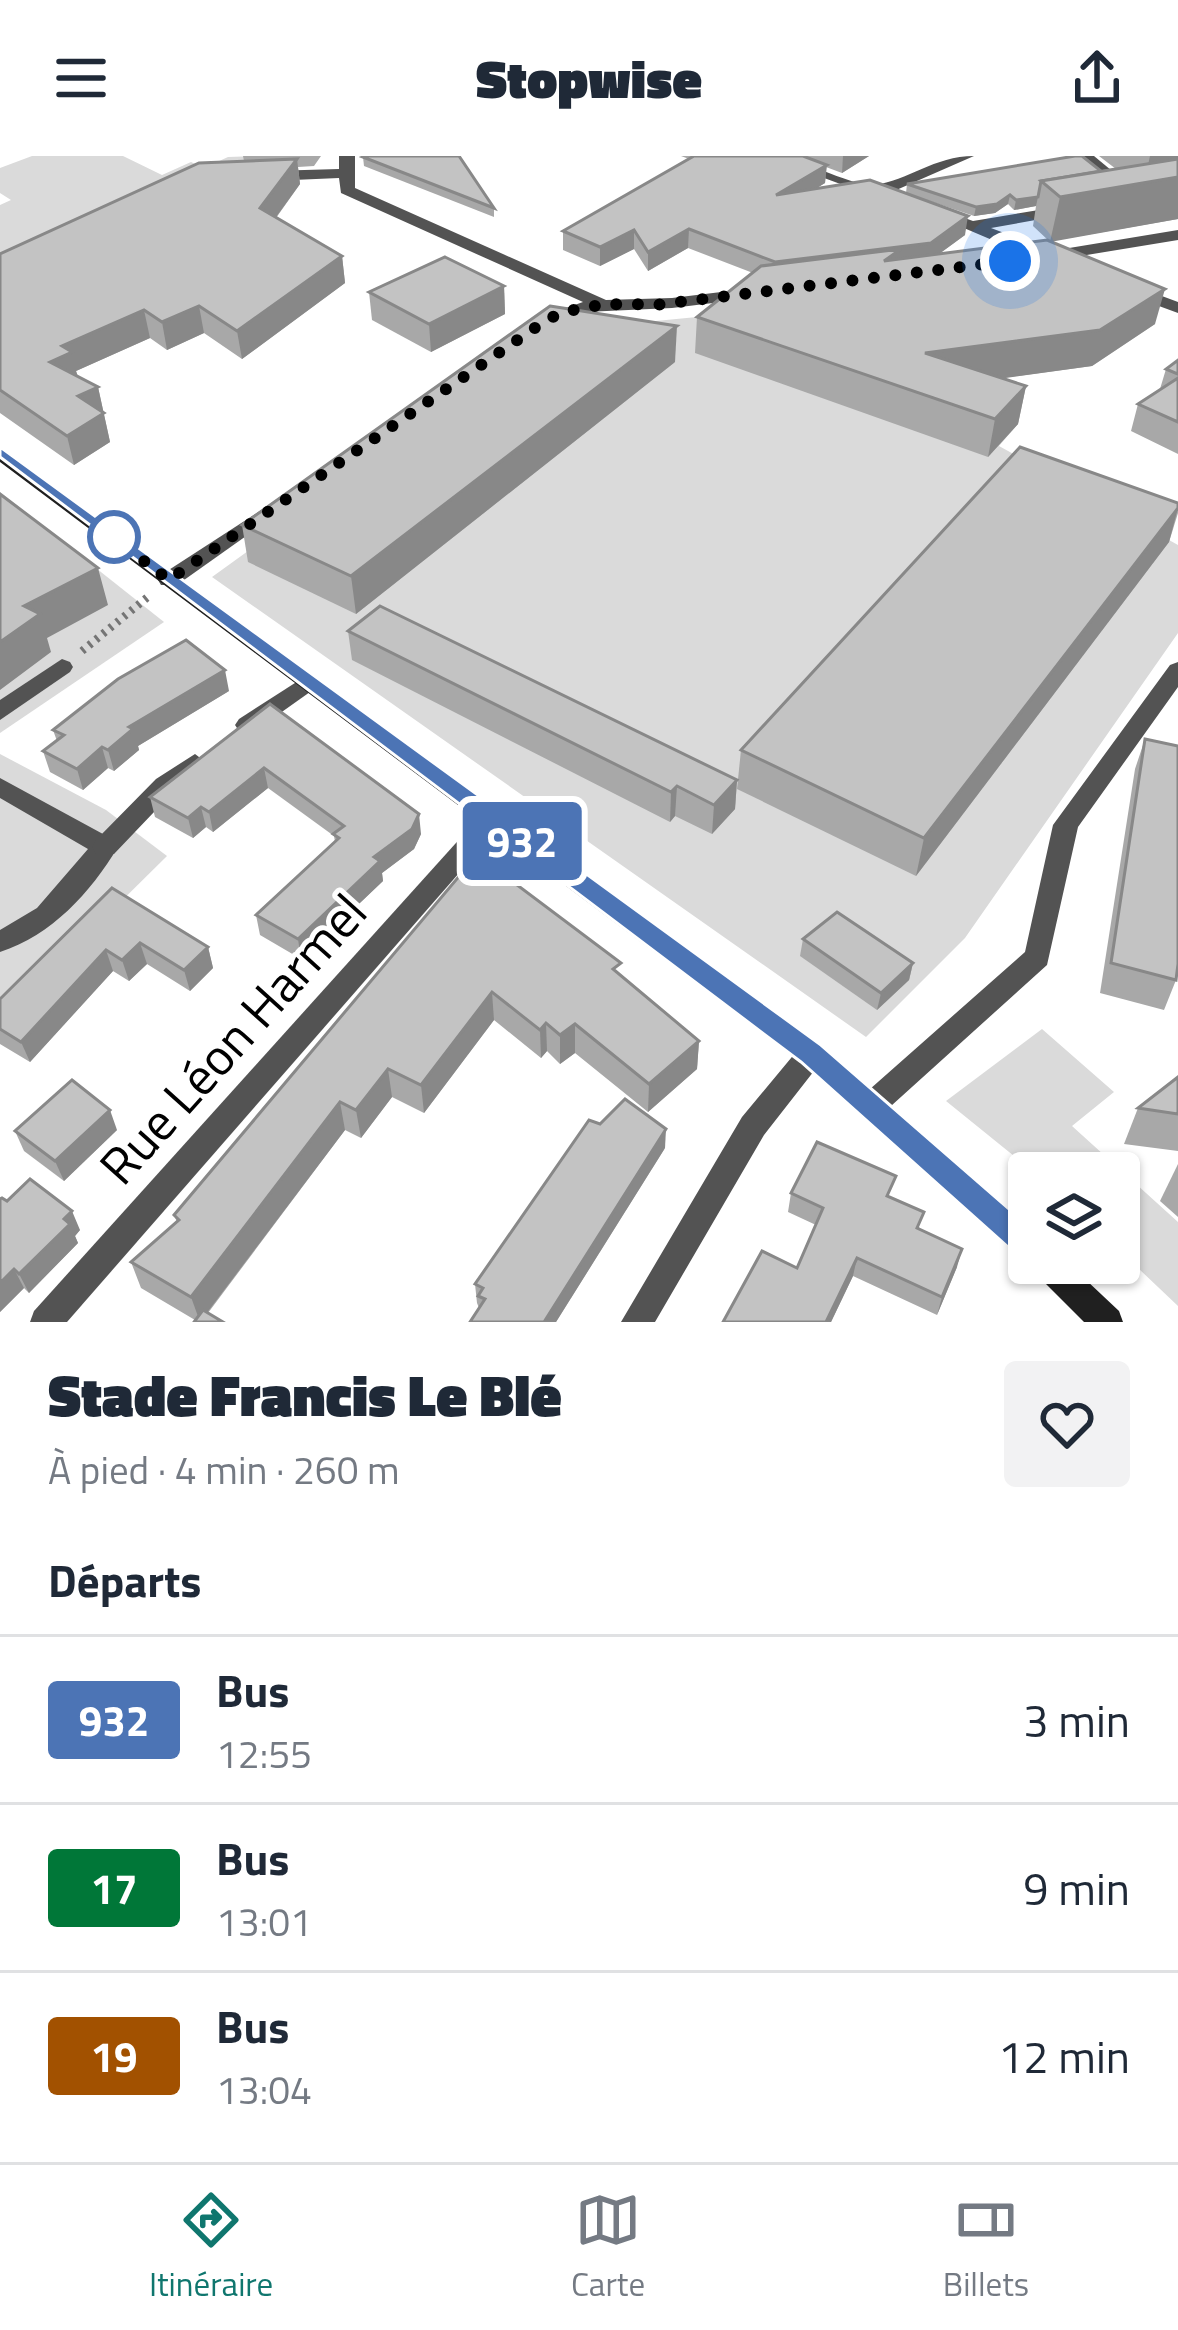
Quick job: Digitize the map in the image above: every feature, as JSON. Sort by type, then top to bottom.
[{"type":"main road","points":[[0,453],[811,1054],[1008,1227]]},
{"type":"main road","points":[[1068,1284],[1107,1322]]},
{"type":"street","points":[[773,156],[892,198]]},
{"type":"street","points":[[872,191],[964,156]]},
{"type":"street","points":[[1084,156],[1138,199],[1114,202]]},
{"type":"street","points":[[263,179],[346,165],[347,190],[599,303]]},
{"type":"street","points":[[913,205],[1076,266]]},
{"type":"street","points":[[973,226],[1091,206]]},
{"type":"street","points":[[1010,261],[1178,235]]},
{"type":"street","points":[[1117,283],[1178,308]]},
{"type":"street","points":[[528,332],[571,308],[599,303],[655,305],[764,292]]},
{"type":"street","points":[[169,580],[292,494]]},
{"type":"street","points":[[0,712],[62,668]]},
{"type":"street","points":[[871,1106],[1037,957],[1066,825],[1178,670]]},
{"type":"street","points":[[0,941],[20,936],[45,919],[104,847],[164,785],[309,682]]},
{"type":"street","points":[[0,787],[104,847]]},
{"type":"street","name":"Rue Léon Harmel","points":[[46,1322],[492,819]]},
{"type":"street","points":[[637,1322],[753,1126],[811,1054]]},
{"type":"path","points":[[62,668],[169,580]]},
{"type":"shaded area","points":[[32,156],[123,156],[162,175],[191,162],[204,168],[228,157],[259,156],[0,259],[0,205],[11,200],[0,193],[0,168]]},
{"type":"shaded area","points":[[738,313],[854,367],[1018,424],[999,446],[1178,545],[1178,633],[965,938],[866,1037],[212,577],[553,331]]},
{"type":"shaded area","points":[[0,492],[164,622],[0,733]]},
{"type":"shaded area","points":[[0,754],[106,810],[167,856],[0,1021]]},
{"type":"shaded area","points":[[1042,1029],[1114,1092],[1072,1126],[1101,1152],[1009,1152],[946,1101]]},
{"type":"shaded area","points":[[1140,1188],[1178,1222],[1178,1306],[1140,1270]]},
{"type":"building","points":[[366,156],[459,156],[494,208],[363,157]]},
{"type":"building","points":[[694,156],[803,156],[827,165],[776,195],[870,180],[968,216],[931,243],[775,262],[689,229],[648,252],[634,230],[600,247],[563,231]]},
{"type":"building","points":[[1075,156],[1101,171],[1041,181],[1038,197],[1016,200],[1010,195],[997,204],[976,207],[907,184]]},
{"type":"building","points":[[297,159],[260,208],[342,256],[237,331],[199,306],[162,322],[144,310],[62,346],[72,352],[50,362],[98,387],[78,396],[104,413],[67,436],[0,390],[0,254],[199,163]]},
{"type":"building","points":[[1178,159],[1178,177],[1060,197],[1041,181]]},
{"type":"building","points":[[1047,240],[1165,289],[1100,330],[925,353],[1026,386],[995,419],[697,317],[761,266],[901,249],[884,261]]},
{"type":"building","points":[[445,257],[504,286],[429,324],[369,292]]},
{"type":"building","points":[[550,306],[677,326],[351,576],[242,525]]},
{"type":"building","points":[[1178,378],[1178,422],[1138,404]]},
{"type":"building","points":[[1020,447],[1178,503],[1178,508],[924,838],[741,750]]},
{"type":"building","points":[[0,494],[98,568],[24,606],[40,614],[0,642]]},
{"type":"building","points":[[380,606],[737,780],[714,805],[677,786],[671,792],[348,631]]},
{"type":"building","points":[[186,640],[225,670],[129,727],[133,729],[108,750],[102,747],[77,769],[43,751],[64,735],[53,730],[118,679]]},
{"type":"building","points":[[270,704],[419,814],[412,829],[374,857],[380,861],[298,939],[256,915],[339,838],[333,834],[344,826],[264,768],[209,812],[201,807],[188,818],[150,797]]},
{"type":"building","points":[[1145,739],[1178,746],[1176,980],[1111,963]]},
{"type":"building","points":[[466,868],[500,872],[621,963],[613,969],[699,1041],[649,1084],[575,1024],[560,1035],[546,1023],[540,1030],[492,992],[421,1085],[388,1069],[356,1110],[340,1102],[191,1297],[131,1262],[179,1220],[174,1215]]},
{"type":"building","points":[[112,888],[208,947],[184,970],[140,943],[122,960],[106,950],[21,1042],[0,1029],[0,999]]},
{"type":"building","points":[[837,912],[913,963],[881,993],[803,939]]},
{"type":"building","points":[[1178,1077],[1178,1114],[1138,1108]]},
{"type":"building","points":[[72,1080],[110,1110],[55,1161],[15,1131]]},
{"type":"building","points":[[625,1099],[666,1129],[544,1322],[470,1322],[485,1299],[478,1296],[483,1288],[475,1284],[589,1120],[600,1124]]},
{"type":"building","points":[[817,1142],[896,1176],[887,1196],[924,1212],[917,1228],[962,1249],[942,1297],[857,1258],[826,1322],[723,1322],[762,1251],[797,1268],[823,1208],[791,1193]]},
{"type":"building","points":[[30,1179],[72,1211],[64,1219],[70,1224],[19,1274],[14,1269],[0,1283],[0,1199],[7,1201]]},
{"type":"building","points":[[203,1310],[223,1322],[194,1322]]},
{"type":"bus line","name":"932","points":[[0,453],[811,1054],[1008,1226]]},
{"type":"route","points":[[114,537],[103,530],[169,580],[548,319],[571,308],[599,303],[655,305],[1010,261]]}]
